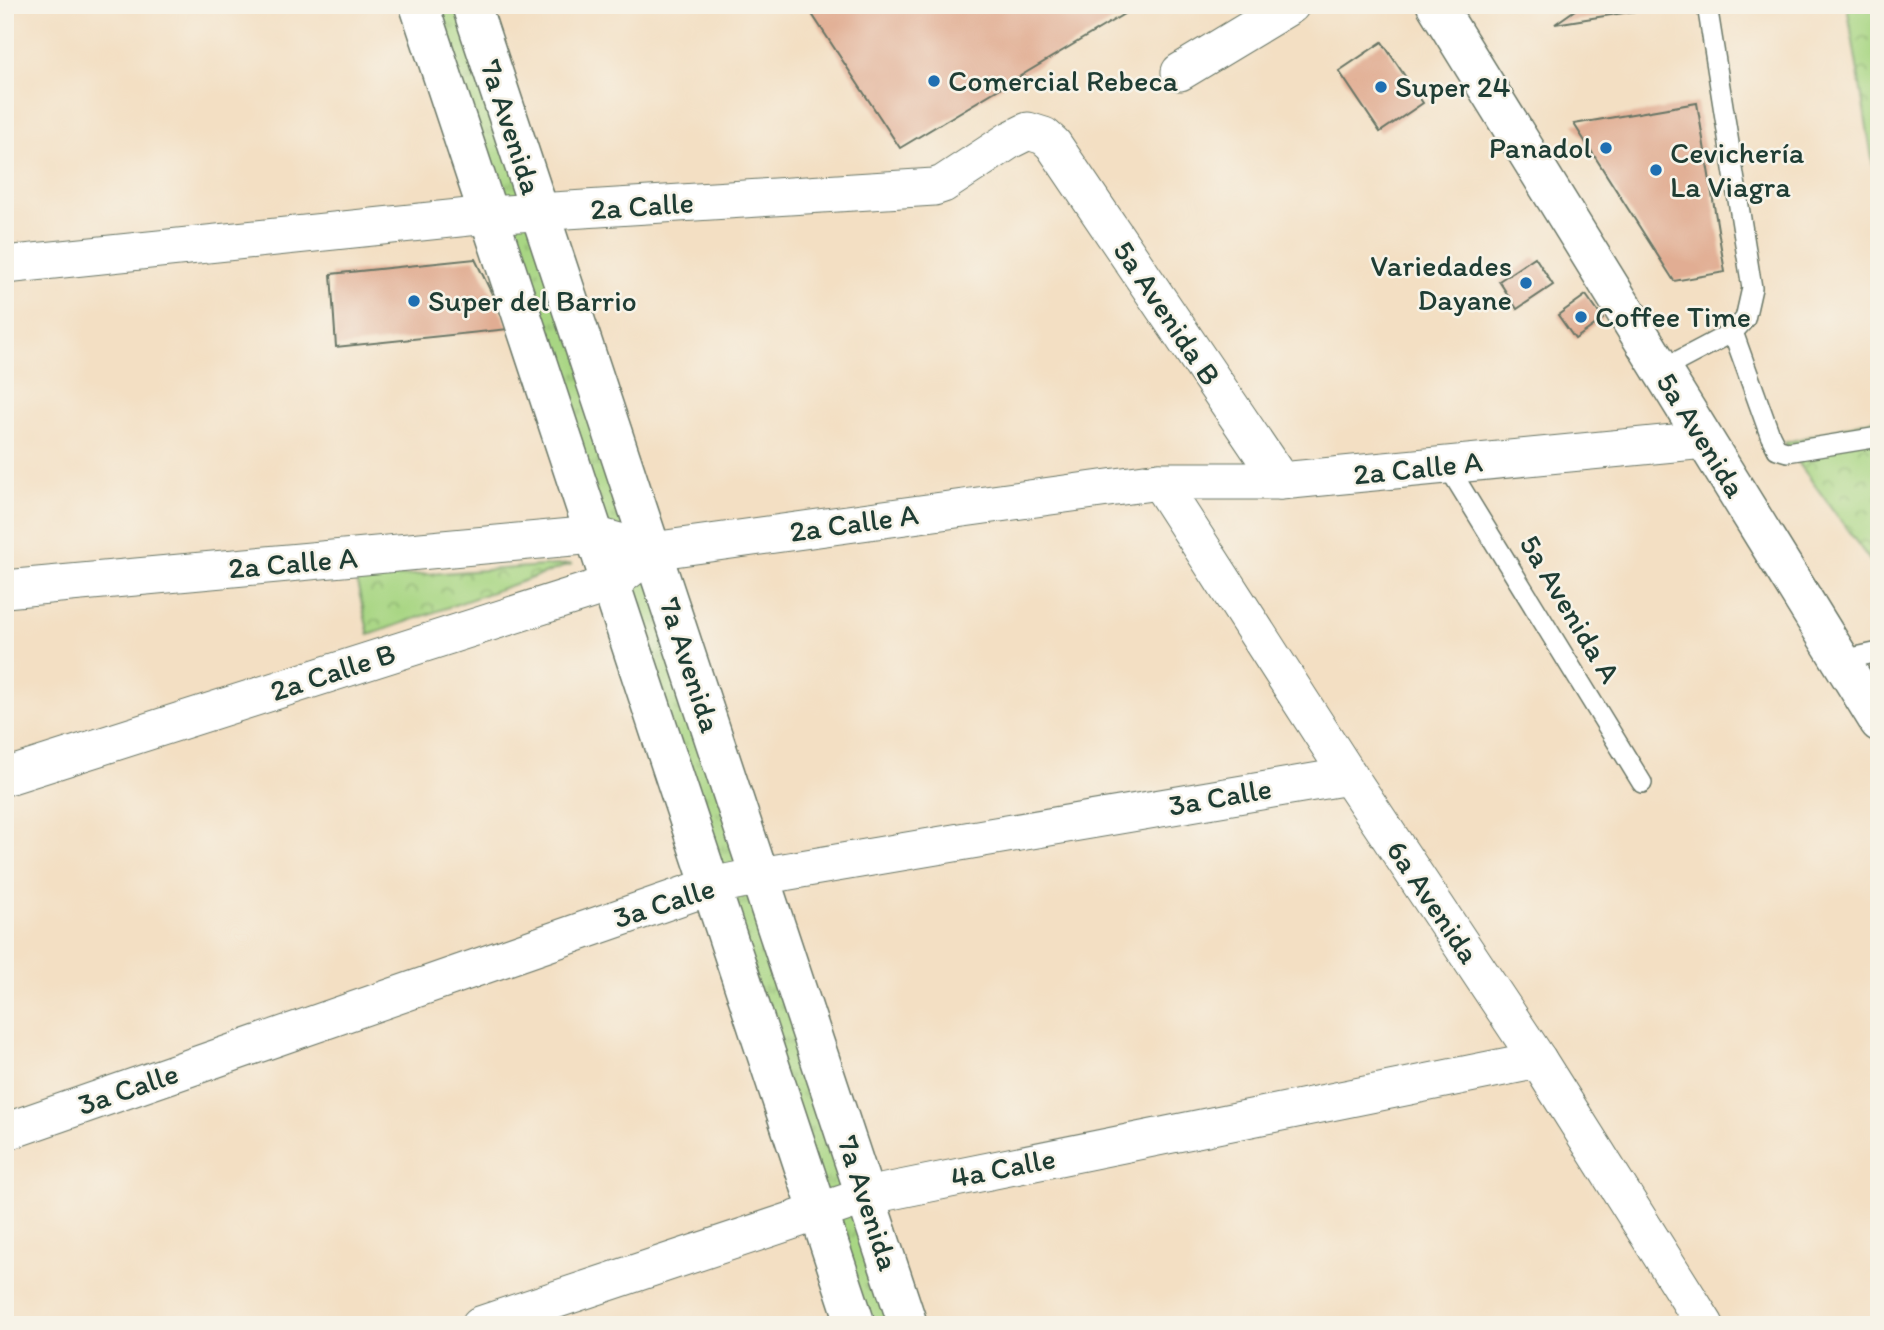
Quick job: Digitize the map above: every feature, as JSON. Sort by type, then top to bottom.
[{"type":"street","name":"7a Avenida","points":[[419,5],[856,1325]]},
{"type":"street","name":"7a Avenida","points":[[471,5],[908,1325]]},
{"type":"street","points":[[1180,72],[1291,5]]},
{"type":"street","name":"5a Avenida","points":[[1436,5],[1879,722]]},
{"type":"street","name":"2a Calle","points":[[5,265],[488,215],[934,187],[1028,131],[1044,136],[1053,144]]},
{"type":"street","name":"5a Avenida B","points":[[1053,144],[1281,481]]},
{"type":"street","name":"2a Calle A","points":[[5,589],[594,536],[652,551],[1159,481],[1281,481],[1705,440]]},
{"type":"street","name":"6a Avenida","points":[[1159,481],[1349,776],[1538,1060],[1704,1325]]},
{"type":"street","name":"2a Calle B","points":[[5,777],[610,584],[652,551]]},
{"type":"street","name":"3a Calle","points":[[5,1132],[710,886],[1349,776]]},
{"type":"street","name":"4a Calle","points":[[480,1325],[866,1196],[1538,1060]]},
{"type":"lane","points":[[1661,370],[1733,332],[1745,319],[1752,288],[1707,5]]},
{"type":"lane","points":[[1733,332],[1777,449],[1787,452],[1879,437]]},
{"type":"lane","name":"5a Avenida A","points":[[1447,465],[1642,783]]},
{"type":"lane","points":[[1842,660],[1879,652]]},
{"type":"green space","points":[[419,5],[471,5],[908,1325],[856,1325]]},
{"type":"green space","points":[[1847,5],[1879,5],[1879,201]]},
{"type":"green space","points":[[1879,418],[1879,573],[1784,443]]},
{"type":"green space","points":[[572,564],[369,635],[356,579]]},
{"type":"building","name":"Comercial Rebeca","points":[[806,5],[1119,5],[1124,14],[900,148]]},
{"type":"building","points":[[1582,5],[1661,5],[1661,7],[1555,24]]},
{"type":"building","name":"Super 24","points":[[1382,42],[1423,103],[1380,132],[1339,71]]},
{"type":"building","points":[[1697,103],[1725,272],[1674,281],[1574,124]]},
{"type":"building","name":"Variedades Dayane","points":[[1535,257],[1553,285],[1517,309],[1499,281]]},
{"type":"building","name":"Super del Barrio","points":[[475,259],[509,329],[336,347],[331,274]]},
{"type":"building","name":"Coffee Time","points":[[1586,295],[1603,319],[1575,339],[1558,315]]},
{"type":"place","name":"Comercial Rebeca","points":[[934,81]]},
{"type":"place","name":"Super 24","points":[[1381,87]]},
{"type":"place","name":"Panadol","points":[[1606,148]]},
{"type":"place","name":"Cevichería La Viagra","points":[[1656,170]]},
{"type":"place","name":"Variedades Dayane","points":[[1526,283]]},
{"type":"place","name":"Super del Barrio","points":[[414,301]]},
{"type":"place","name":"Coffee Time","points":[[1581,317]]}]
